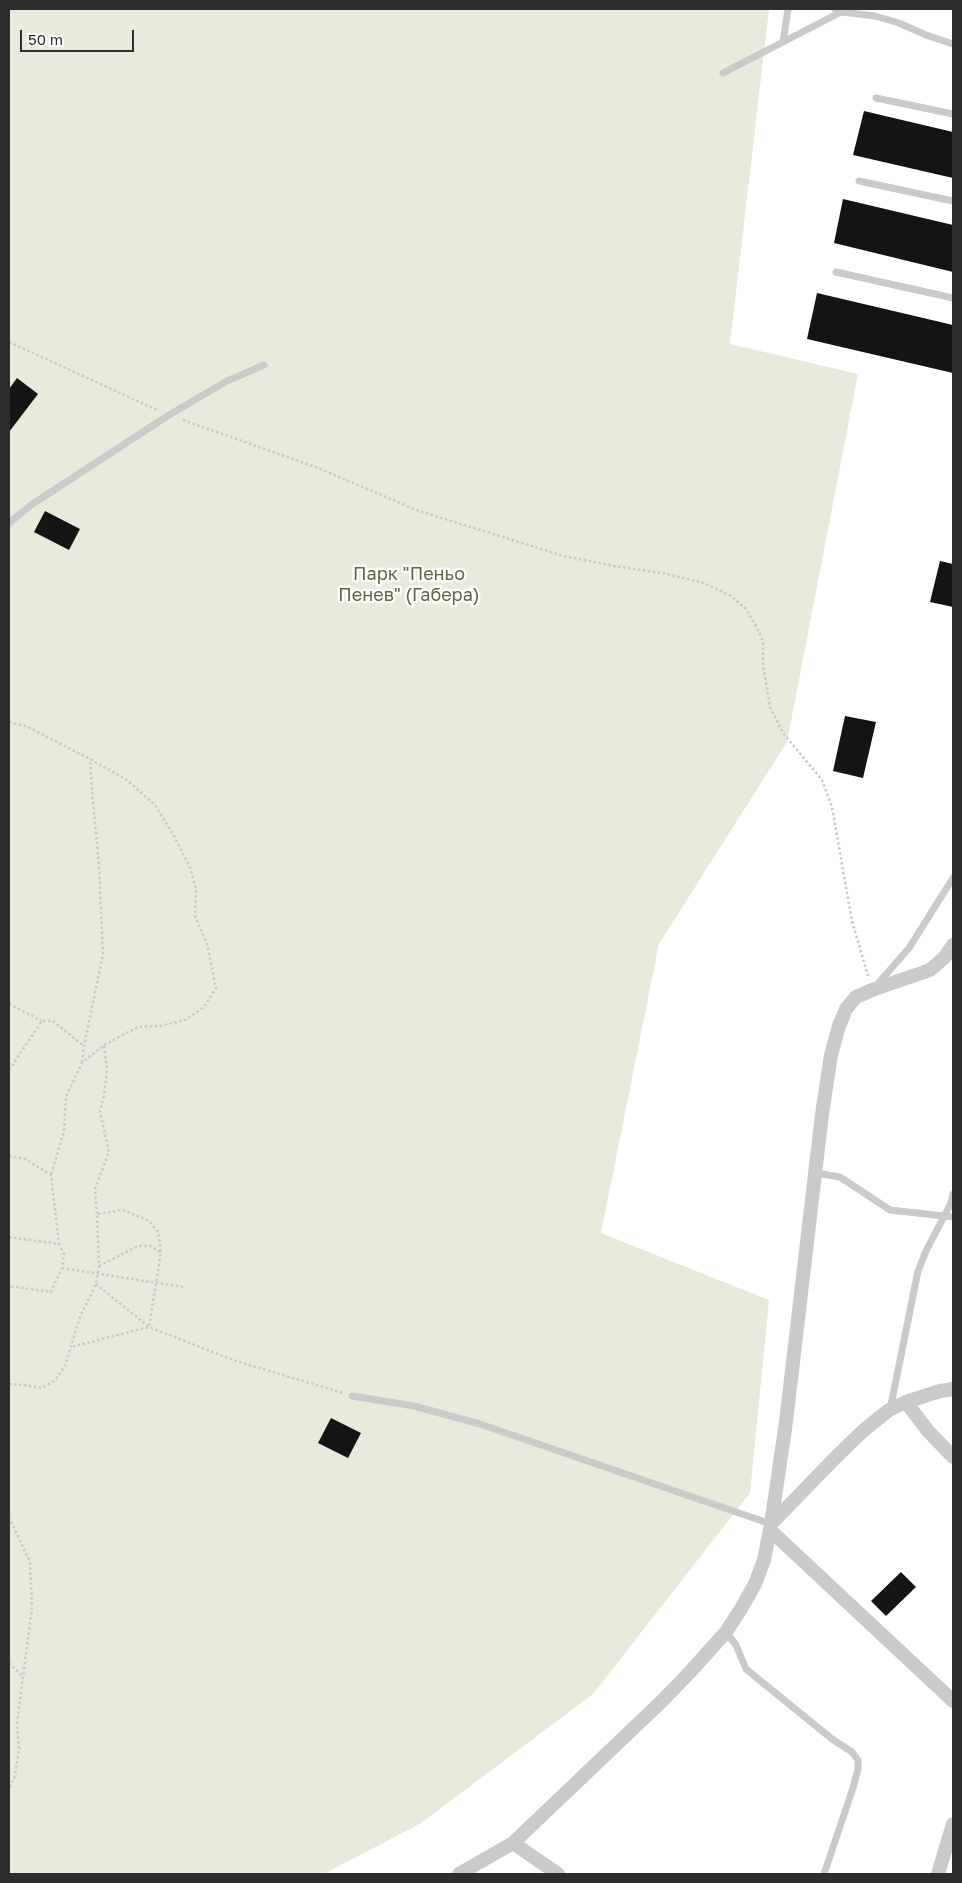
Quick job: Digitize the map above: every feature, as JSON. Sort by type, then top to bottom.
[{"type":"street","points":[[459,1874],[513,1843],[662,1701],[726,1632],[755,1584],[764,1560],[786,1422],[822,1114],[831,1055],[838,1026],[846,1009],[856,997],[930,970],[944,958],[953,945]]},
{"type":"street","points":[[770,1527],[836,1457],[864,1430],[890,1410],[906,1402],[940,1391],[953,1389]]},
{"type":"street","points":[[906,1402],[953,1457]]},
{"type":"street","points":[[770,1527],[953,1701]]},
{"type":"street","points":[[938,1874],[953,1824]]},
{"type":"street","points":[[513,1843],[558,1874]]},
{"type":"lane","points":[[784,42],[788,9]]},
{"type":"lane","points":[[723,73],[784,42],[838,10],[891,20],[953,44]]},
{"type":"lane","points":[[876,98],[953,114]]},
{"type":"lane","points":[[859,181],[953,201]]},
{"type":"lane","points":[[836,272],[953,298]]},
{"type":"lane","points":[[9,523],[54,489],[169,415],[227,381],[264,365]]},
{"type":"lane","points":[[872,990],[910,948],[953,878]]},
{"type":"lane","points":[[816,1173],[840,1177],[890,1210],[949,1216]]},
{"type":"lane","points":[[890,1410],[918,1271],[926,1251],[949,1216],[953,1194]]},
{"type":"lane","points":[[352,1396],[414,1406],[480,1424],[770,1527]]},
{"type":"lane","points":[[726,1632],[736,1645],[746,1669],[852,1752],[858,1760],[858,1769],[853,1788],[824,1874]]},
{"type":"path","points":[[9,342],[169,415],[318,468],[419,511],[564,556],[704,582],[731,596],[745,608],[763,641],[763,664],[770,707],[783,733],[822,780],[832,807],[852,920],[872,990]]},
{"type":"path","points":[[9,722],[26,726],[90,758],[127,780],[155,806],[174,836],[190,867],[196,889],[195,916],[207,944],[216,988],[204,1007],[185,1020],[160,1026],[138,1027],[104,1045],[82,1063]]},
{"type":"path","points":[[9,1286],[51,1292],[62,1268],[64,1254],[59,1244],[51,1175],[64,1131],[66,1097],[82,1063],[104,954],[90,758]]},
{"type":"path","points":[[9,1004],[42,1021],[53,1021],[84,1046]]},
{"type":"path","points":[[9,1070],[42,1021]]},
{"type":"path","points":[[9,1384],[42,1388],[56,1380],[65,1366],[80,1317],[96,1284],[99,1267],[96,1189],[109,1152],[100,1111],[107,1070],[104,1045]]},
{"type":"path","points":[[9,1156],[25,1160],[51,1175]]},
{"type":"path","points":[[97,1214],[123,1210],[149,1221],[158,1232],[161,1252],[149,1327]]},
{"type":"path","points":[[9,1237],[59,1244]]},
{"type":"path","points":[[99,1267],[138,1246],[150,1246],[161,1252]]},
{"type":"path","points":[[62,1268],[184,1287]]},
{"type":"path","points":[[96,1284],[149,1327],[193,1346],[234,1360],[352,1396]]},
{"type":"path","points":[[72,1348],[149,1327]]},
{"type":"path","points":[[9,1517],[30,1562],[32,1607],[17,1723],[19,1750],[14,1776],[9,1789]]},
{"type":"path","points":[[9,1663],[22,1676]]},
{"type":"green space","name":"Парк \"Пеньо Пенев\" (Габера)","points":[[9,9],[769,9],[730,344],[858,374],[787,742],[659,944],[601,1233],[769,1300],[750,1493],[593,1694],[421,1823],[324,1874],[9,1874]]},
{"type":"building","points":[[864,111],[953,132],[953,178],[853,155]]},
{"type":"building","points":[[843,199],[953,225],[953,272],[834,243]]},
{"type":"building","points":[[817,293],[953,325],[953,373],[807,339]]},
{"type":"building","points":[[17,378],[38,394],[9,432],[9,389]]},
{"type":"building","points":[[45,511],[80,529],[69,550],[34,532]]},
{"type":"building","points":[[940,561],[953,564],[953,607],[930,602]]},
{"type":"building","points":[[845,716],[876,722],[863,778],[833,771]]},
{"type":"building","points":[[331,1418],[361,1433],[348,1458],[318,1443]]},
{"type":"building","points":[[901,1572],[916,1587],[886,1616],[871,1601]]}]
